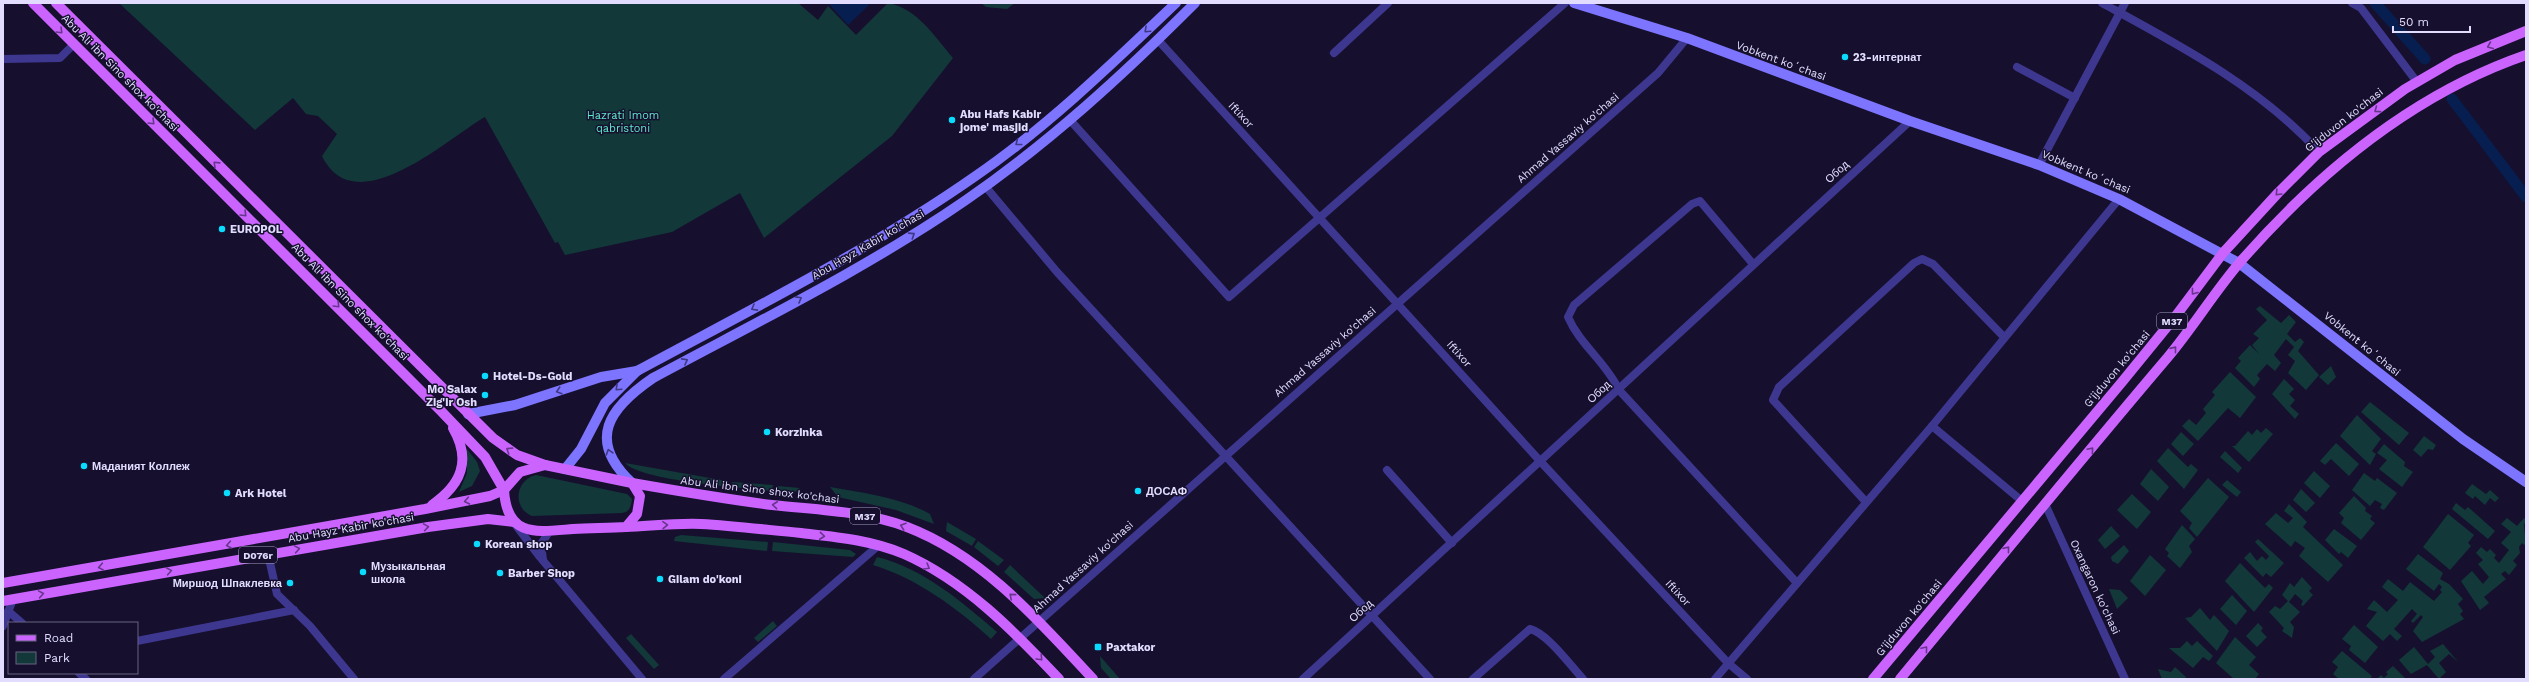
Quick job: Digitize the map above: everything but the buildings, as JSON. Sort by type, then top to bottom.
[{"type":"main road","name":"Abu Ali ibn Sino shox ko'chasi","points":[[33,3],[442,411],[485,457],[504,490],[504,501],[514,522]]},
{"type":"main road","name":"Abu Ali ibn Sino shox ko'chasi","points":[[56,3],[468,414],[510,451],[545,465]]},
{"type":"main road","name":"Abu Hayz Kabir ko'chasi","points":[[565,469],[581,449],[605,402],[638,371],[880,237],[978,174],[1067,102],[1176,3]]},
{"type":"main road","name":"Abu Hayz Kabir ko'chasi","points":[[632,483],[614,464],[608,451],[606,432],[615,411],[632,392],[653,378],[894,247],[985,186],[1070,120],[1158,40],[1196,3]]},
{"type":"main road","name":"Vobkent koʻchasi","points":[[1574,3],[1596,6],[1687,38],[1910,121],[2039,165],[2119,199],[2240,263],[2462,439],[2526,482]]},
{"type":"main road","name":"G'ijduvon ko'chasi","points":[[1873,679],[2170,323],[2223,253],[2319,152],[2418,82],[2455,60],[2526,31]]},
{"type":"main road","name":"M37","points":[[1900,679],[2171,354],[2240,263],[2300,196],[2362,145],[2413,109],[2456,84],[2490,67],[2526,55]]},
{"type":"main road","points":[[468,414],[515,405],[601,377],[638,371]]},
{"type":"main road","name":"D076r","points":[[428,508],[454,487],[462,466],[459,440],[442,411]]},
{"type":"main road","name":"M37","points":[[504,490],[520,472],[545,465],[632,483]]},
{"type":"main road","name":"Abu Ali ibn Sino shox ko'chasi","points":[[632,483],[706,496],[861,515],[904,526],[934,540],[975,566],[1039,621],[1093,679]]},
{"type":"main road","points":[[626,527],[637,514],[640,503],[638,490],[632,483]]},
{"type":"main road","name":"Abu Hayz Kabir ko'chasi","points":[[3,583],[203,550],[490,496],[504,490]]},
{"type":"main road","name":"Abu Hayz Kabir ko'chasi","points":[[3,601],[436,526],[497,519],[514,522]]},
{"type":"main road","name":"M37","points":[[514,522],[534,532],[700,524],[832,536],[879,545],[906,555],[942,575],[974,598],[1020,638],[1059,679]]},
{"type":"street","points":[[1334,53],[1388,3]]},
{"type":"street","points":[[1070,120],[1229,297],[1565,3]]},
{"type":"street","points":[[2102,3],[2220,71],[2276,109],[2319,152]]},
{"type":"street","points":[[2039,165],[2125,3]]},
{"type":"street","points":[[2352,3],[2361,8],[2418,82]]},
{"type":"street","name":"Ahmad Yassaviy ko'chasi","points":[[974,679],[1225,454],[1658,73],[1687,38]]},
{"type":"street","name":"Iftixor","points":[[1158,40],[1398,303],[1540,462],[1728,663],[1747,679]]},
{"type":"street","points":[[3,59],[60,58],[74,44]]},
{"type":"street","points":[[2017,67],[2075,98]]},
{"type":"street","name":"Обод","points":[[1303,679],[1910,121]]},
{"type":"street","points":[[985,186],[1057,272],[1430,679]]},
{"type":"street","points":[[1715,679],[1932,426],[2119,199]]},
{"type":"street","points":[[1754,264],[1700,201],[1692,204],[1574,305],[1568,317],[1575,333],[1603,363],[1619,390],[1797,583]]},
{"type":"street","points":[[1866,502],[1773,400],[1779,387],[1914,263],[1922,259],[1934,264],[2004,337]]},
{"type":"street","points":[[726,323],[733,327],[733,335]]},
{"type":"street","points":[[1932,426],[2022,501]]},
{"type":"street","points":[[1387,470],[1452,543]]},
{"type":"street","name":"Oxangaron ko'chasi","points":[[2045,504],[2125,679]]},
{"type":"street","points":[[514,522],[543,561],[642,679]]},
{"type":"street","points":[[543,561],[541,544],[549,532]]},
{"type":"street","points":[[724,679],[879,545]]},
{"type":"street","points":[[268,554],[277,594],[294,610],[354,679]]},
{"type":"street","points":[[3,626],[13,599]]},
{"type":"street","points":[[138,641],[294,610]]},
{"type":"street","points":[[8,611],[21,622]]},
{"type":"street","points":[[1473,679],[1530,629],[1537,631],[1547,640],[1583,679]]},
{"type":"green space","name":"Hazrati Imom qabristoni","points":[[119,3],[798,3],[818,20],[828,6],[856,35],[888,3],[898,6],[917,17],[925,24],[953,58],[892,136],[764,238],[740,193],[672,232],[565,255],[558,242],[555,243],[485,117],[425,157],[402,170],[378,179],[356,182],[337,175],[322,156],[337,134],[318,116],[306,114],[293,98],[255,130]]},
{"type":"green space","points":[[981,3],[1015,3],[1007,9],[986,7]]},
{"type":"green space","points":[[2260,306],[2281,323],[2289,315],[2296,322],[2287,334],[2295,342],[2300,338],[2304,342],[2298,351],[2319,375],[2306,390],[2288,373],[2295,361],[2288,355],[2294,347],[2286,339],[2274,355],[2281,363],[2275,371],[2267,364],[2257,375],[2260,379],[2254,387],[2235,368],[2241,361],[2238,358],[2250,345],[2259,354],[2252,345],[2259,338],[2253,334],[2267,320],[2256,309]]},
{"type":"green space","points":[[2331,366],[2336,377],[2328,385],[2319,377]]},
{"type":"green space","points":[[2230,372],[2256,397],[2240,418],[2228,408],[2198,441],[2182,426],[2189,419],[2196,425],[2206,413],[2203,409],[2215,395],[2212,392]]},
{"type":"green space","points":[[2284,379],[2294,389],[2289,394],[2295,400],[2290,406],[2299,414],[2295,419],[2272,394]]},
{"type":"green space","points":[[2370,402],[2409,433],[2399,445],[2361,412]]},
{"type":"green space","points":[[2357,415],[2381,439],[2372,451],[2376,454],[2370,465],[2340,436]]},
{"type":"green space","points":[[2266,428],[2273,434],[2249,462],[2232,446],[2235,446],[2248,431],[2252,435],[2257,429],[2261,433]]},
{"type":"green space","points":[[2181,432],[2194,444],[2183,456],[2171,444]]},
{"type":"green space","points":[[2424,436],[2436,445],[2433,450],[2428,449],[2421,457],[2413,450]]},
{"type":"green space","points":[[2336,443],[2359,464],[2349,476],[2331,459],[2325,465],[2320,461]]},
{"type":"green space","points":[[2384,444],[2405,462],[2404,466],[2413,472],[2402,487],[2379,469],[2387,460],[2377,453]]},
{"type":"green space","points":[[2168,448],[2188,467],[2191,464],[2198,470],[2184,489],[2157,461]]},
{"type":"green space","points":[[467,449],[477,462],[480,471],[472,486],[459,492],[467,473]]},
{"type":"green space","points":[[2225,451],[2242,468],[2238,473],[2220,457]]},
{"type":"green space","points":[[625,463],[727,481],[727,485],[731,486],[732,482],[773,485],[772,491],[718,486],[671,479],[651,475],[635,469]]},
{"type":"green space","points":[[2151,469],[2169,487],[2158,501],[2140,484]]},
{"type":"green space","points":[[2314,471],[2330,486],[2320,498],[2304,483]]},
{"type":"green space","points":[[2364,473],[2375,481],[2377,478],[2397,493],[2384,510],[2380,508],[2382,504],[2375,500],[2370,506],[2352,490]]},
{"type":"green space","points":[[536,475],[627,494],[632,499],[631,506],[627,511],[622,513],[532,516],[521,507],[519,494],[520,488],[524,482]]},
{"type":"green space","points":[[2208,478],[2229,497],[2197,537],[2189,528],[2192,523],[2180,511]]},
{"type":"green space","points":[[2227,480],[2241,492],[2237,497],[2222,485]]},
{"type":"green space","points":[[2472,484],[2486,494],[2490,490],[2499,498],[2495,502],[2490,498],[2485,505],[2475,496],[2473,499],[2465,493]]},
{"type":"green space","points":[[778,486],[800,488],[794,493],[778,491]]},
{"type":"green space","points":[[830,487],[881,496],[906,503],[930,514],[934,524],[896,510],[838,497]]},
{"type":"green space","points":[[2301,489],[2315,503],[2306,512],[2293,500]]},
{"type":"green space","points":[[2132,494],[2151,512],[2137,529],[2117,510]]},
{"type":"green space","points":[[2354,496],[2366,508],[2365,511],[2372,516],[2370,519],[2375,523],[2361,540],[2341,523],[2344,518],[2339,513]]},
{"type":"green space","points":[[2456,503],[2465,510],[2468,507],[2495,531],[2488,539],[2452,509]]},
{"type":"green space","points":[[2289,504],[2307,522],[2303,527],[2343,565],[2328,582],[2299,556],[2305,548],[2295,541],[2291,547],[2265,524],[2276,513],[2288,523],[2293,518],[2284,511]]},
{"type":"green space","points":[[2448,514],[2474,535],[2468,543],[2471,546],[2450,570],[2423,547]]},
{"type":"green space","points":[[2507,518],[2517,526],[2524,518],[2526,520],[2524,525],[2526,546],[2522,543],[2519,547],[2520,553],[2513,561],[2517,565],[2509,575],[2505,571],[2501,574],[2506,579],[2484,597],[2489,603],[2480,610],[2461,581],[2472,571],[2483,584],[2489,577],[2478,564],[2483,560],[2476,553],[2481,547],[2487,552],[2490,549],[2496,555],[2494,558],[2499,563],[2509,550],[2501,543],[2511,532],[2501,524]]},
{"type":"green space","points":[[947,522],[976,539],[972,546],[946,531]]},
{"type":"green space","points":[[2182,525],[2195,539],[2189,546],[2192,552],[2180,568],[2167,556],[2169,553],[2165,549]]},
{"type":"green space","points":[[2111,526],[2120,536],[2105,549],[2098,540]]},
{"type":"green space","points":[[2334,529],[2357,546],[2348,558],[2341,552],[2339,554],[2325,540]]},
{"type":"green space","points":[[681,535],[768,542],[767,551],[674,541],[675,537]]},
{"type":"green space","points":[[2258,539],[2284,563],[2271,577],[2266,573],[2263,577],[2244,558],[2250,552],[2257,561],[2262,556],[2266,560],[2269,556],[2255,542]]},
{"type":"green space","points":[[978,541],[1004,560],[998,566],[974,547]]},
{"type":"green space","points":[[773,542],[850,550],[856,554],[853,557],[772,551]]},
{"type":"green space","points":[[2124,545],[2129,551],[2118,564],[2112,561],[2111,557]]},
{"type":"green space","points":[[2418,554],[2443,573],[2440,579],[2449,584],[2463,599],[2458,604],[2463,611],[2460,614],[2464,619],[2422,642],[2413,631],[2423,617],[2421,615],[2413,623],[2411,621],[2417,614],[2412,609],[2394,629],[2402,636],[2397,641],[2390,634],[2383,641],[2366,626],[2377,612],[2367,609],[2374,600],[2387,612],[2398,600],[2382,587],[2388,579],[2403,591],[2410,582],[2434,601],[2442,592],[2440,590],[2442,587],[2439,584],[2434,591],[2406,569]]},
{"type":"green space","points":[[2150,555],[2166,570],[2145,596],[2130,581]]},
{"type":"green space","points":[[877,557],[910,569],[941,587],[997,632],[991,639],[965,616],[921,586],[890,571],[873,565]]},
{"type":"green space","points":[[2240,563],[2265,588],[2269,584],[2273,588],[2254,612],[2225,581]]},
{"type":"green space","points":[[1010,565],[1045,598],[1034,599],[1004,572]]},
{"type":"green space","points":[[2302,577],[2312,588],[2309,591],[2313,595],[2303,606],[2301,605],[2303,601],[2295,594],[2289,602],[2300,612],[2290,622],[2294,627],[2292,638],[2282,631],[2284,628],[2269,612],[2275,606],[2280,609],[2288,601],[2282,595],[2290,583],[2294,587]]},
{"type":"green space","points":[[2109,589],[2120,590],[2128,598],[2117,609]]},
{"type":"green space","points":[[2232,595],[2247,611],[2236,625],[2220,609]]},
{"type":"green space","points":[[2200,608],[2210,620],[2214,615],[2229,631],[2217,651],[2185,618],[2191,617]]},
{"type":"green space","points":[[773,621],[777,626],[758,642],[754,638]]},
{"type":"green space","points":[[2258,623],[2263,628],[2261,631],[2267,637],[2257,647],[2246,636]]},
{"type":"green space","points":[[2354,625],[2378,647],[2365,663],[2349,650],[2351,646],[2342,639]]},
{"type":"green space","points":[[631,634],[659,665],[654,669],[626,638]]},
{"type":"green space","points":[[2235,637],[2256,657],[2249,665],[2259,674],[2255,679],[2234,679],[2216,663]]},
{"type":"green space","points":[[2187,641],[2192,646],[2197,641],[2213,656],[2209,661],[2203,657],[2193,668],[2169,648],[2180,648]]},
{"type":"green space","points":[[2443,644],[2458,662],[2449,654],[2439,663],[2446,672],[2439,679],[2427,665],[2411,674],[2399,660],[2414,647],[2428,664],[2435,657],[2430,651]]},
{"type":"green space","points":[[2342,651],[2372,676],[2370,679],[2339,679],[2333,674],[2338,667],[2332,662]]},
{"type":"green space","points":[[1100,656],[1120,679],[1111,679],[1101,668]]},
{"type":"green space","points":[[2393,666],[2406,679],[2377,679],[2381,675],[2384,678],[2388,674],[2386,672]]},
{"type":"green space","points":[[2175,667],[2186,677],[2185,679],[2162,679],[2158,669],[2171,672]]},
{"type":"water","points":[[868,3],[869,5],[848,25],[829,4]]},
{"type":"waterway","points":[[2375,3],[2425,59]]},
{"type":"waterway","points":[[2452,99],[2526,197]]},
{"type":"place","name":"23-интернат","points":[[1845,57]]},
{"type":"place","name":"Abu Hafs Kabir jome' masjid","points":[[952,120]]},
{"type":"place","name":"EUROPOL","points":[[222,229]]},
{"type":"place","name":"Hotel-Ds-Gold","points":[[485,376]]},
{"type":"place","name":"Mo Salax Zig'ir Osh","points":[[485,395]]},
{"type":"place","name":"Korzinka","points":[[767,432]]},
{"type":"place","name":"Маданият Коллеж","points":[[84,466]]},
{"type":"place","name":"ДОСАФ","points":[[1138,491]]},
{"type":"place","name":"Ark Hotel","points":[[227,493]]},
{"type":"place","name":"Korean shop","points":[[477,544]]},
{"type":"place","name":"Музыкальная школа","points":[[363,572]]},
{"type":"place","name":"Barber Shop","points":[[500,573]]},
{"type":"place","name":"Gilam do'koni","points":[[660,579]]},
{"type":"place","name":"Миршод Шпаклевка","points":[[290,583]]},
{"type":"place","name":"Paxtakor","points":[[1098,647]]}]
